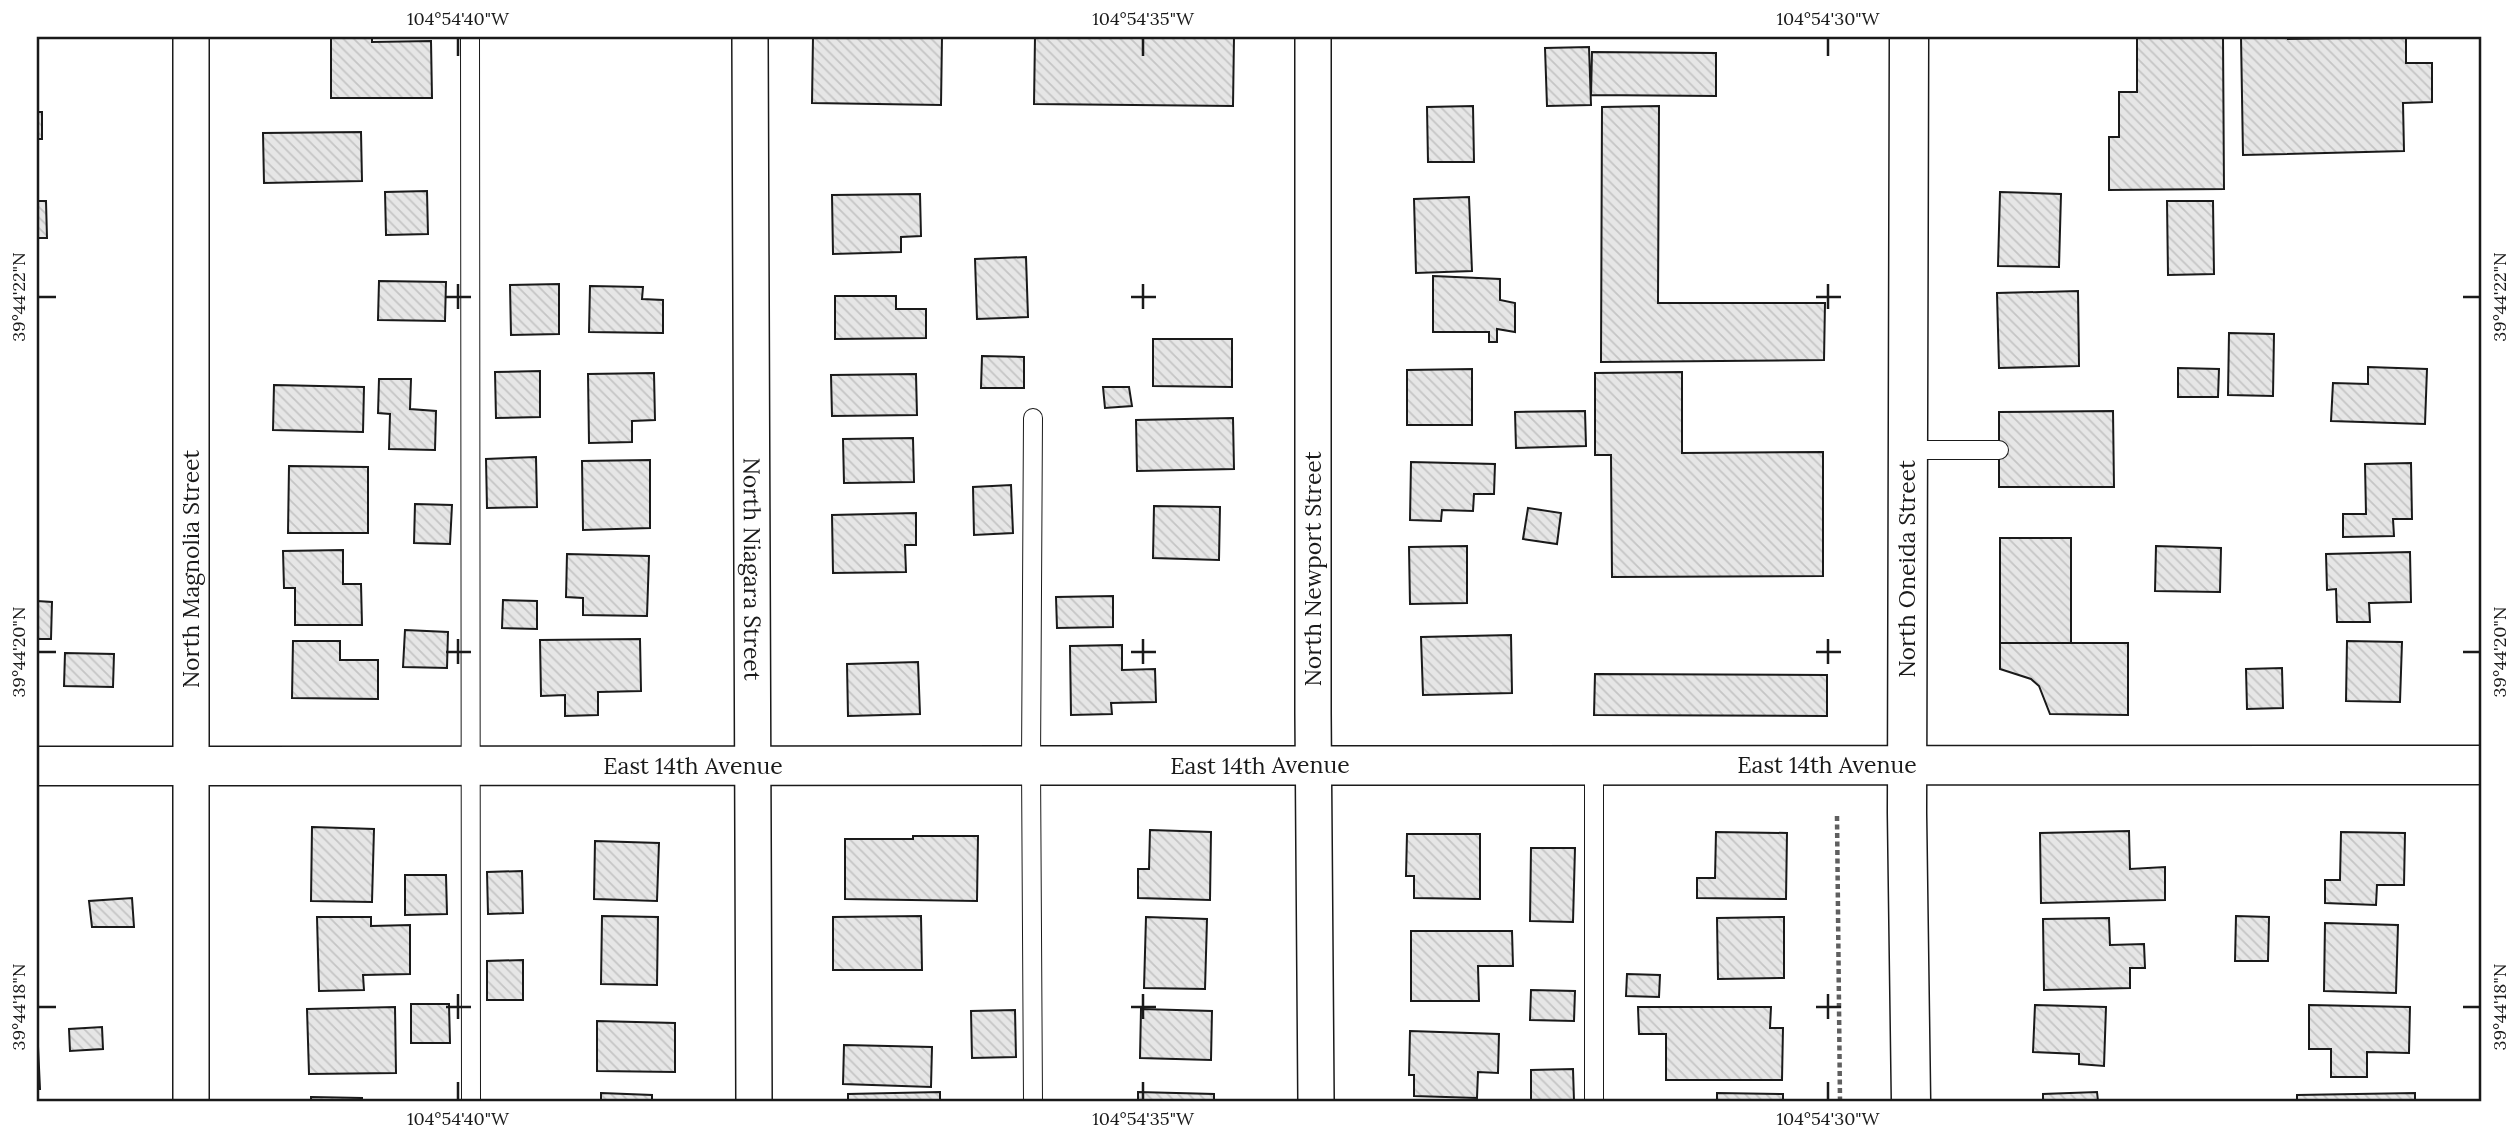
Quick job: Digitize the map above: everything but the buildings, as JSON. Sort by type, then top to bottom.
[{"type":"main road","name":"North Oneida Street","points":[[1909,37],[1907,764],[1912,1101]]},
{"type":"main road","name":"East 14th Avenue","points":[[37,766],[2482,765]]},
{"type":"street","name":"North Magnolia Street","points":[[191,37],[191,1101]]},
{"type":"street","name":"North Niagara Street","points":[[750,37],[754,1101]]},
{"type":"street","name":"North Newport Street","points":[[1313,37],[1317,1101]]},
{"type":"lane","points":[[470,37],[471,1101]]},
{"type":"lane","points":[[1033,418],[1033,1101]]},
{"type":"lane","points":[[1907,450],[1999,450]]},
{"type":"lane","points":[[1594,765],[1594,1101]]},
{"type":"path","points":[[1837,816],[1840,1101]]}]
